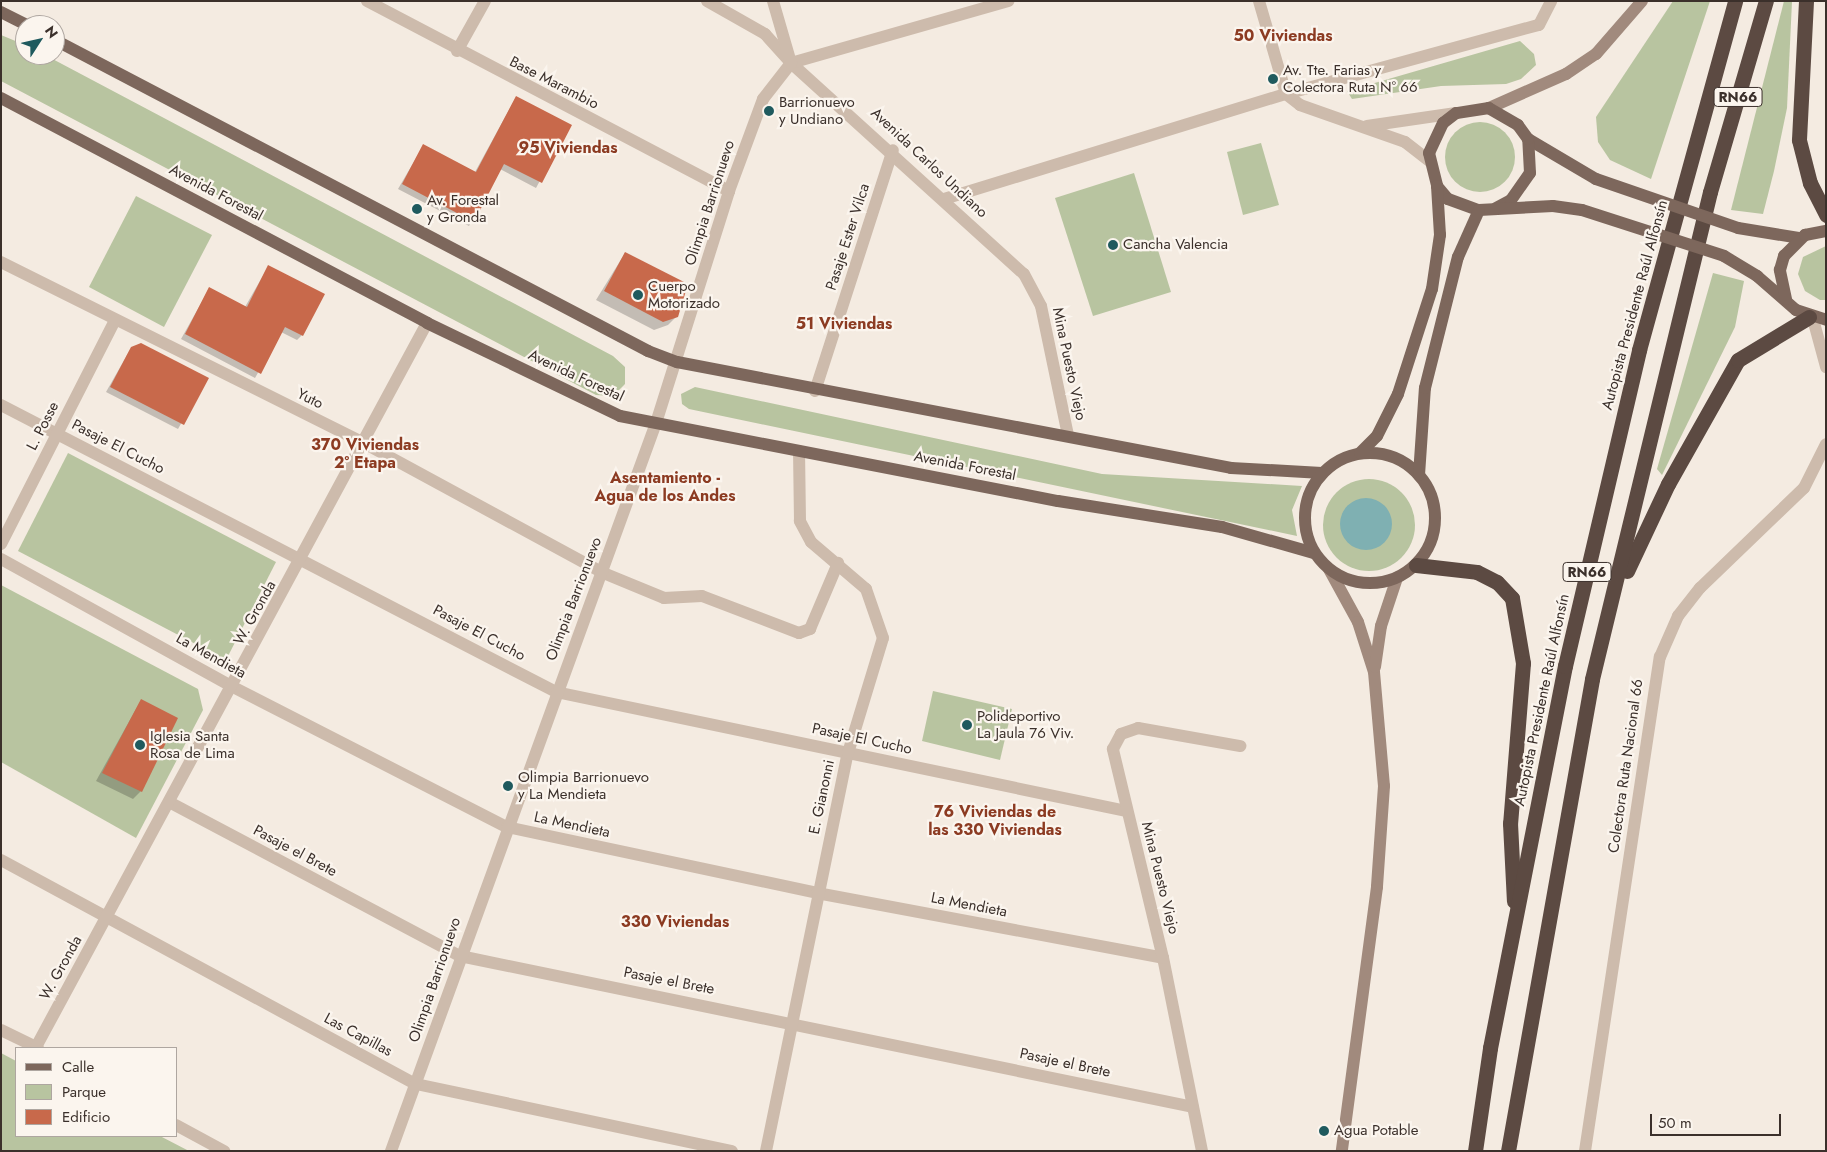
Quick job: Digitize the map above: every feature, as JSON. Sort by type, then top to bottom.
[{"type":"highway","name":"Autopista Presidente Raúl Alfonsín","points":[[1475,1151],[1515,925],[1565,666],[1639,350],[1735,1]]},
{"type":"highway","name":"RN66","points":[[1508,1151],[1579,748],[1710,192],[1766,1]]},
{"type":"highway","points":[[1806,1],[1799,140],[1810,183],[1826,215]]},
{"type":"highway","points":[[1613,600],[1668,484],[1738,360],[1816,319]]},
{"type":"highway","points":[[1416,565],[1478,572],[1497,582],[1512,598],[1523,663],[1510,824],[1515,925]]},
{"type":"main road","points":[[1374,672],[1358,622],[1329,570],[1314,553],[1306,533],[1304,511],[1310,490],[1322,473],[1340,460],[1360,453],[1377,436],[1398,394],[1432,288],[1440,235],[1437,186],[1429,161],[1434,137],[1456,113],[1489,108],[1566,74],[1593,55],[1642,1]]},
{"type":"main road","points":[[1,12],[15,19]]},
{"type":"main road","points":[[65,45],[648,351],[677,362],[815,391],[1068,435],[1231,468],[1322,473]]},
{"type":"main road","name":"Avenida Forestal","points":[[1,98],[427,323],[620,416],[1058,501],[1222,527],[1314,553]]},
{"type":"main road","points":[[1489,108],[1518,125],[1528,139],[1596,179],[1738,228],[1800,238],[1826,231]]},
{"type":"main road","points":[[1496,208],[1511,200],[1530,173],[1528,139]]},
{"type":"main road","points":[[1437,186],[1462,207],[1479,210],[1496,208],[1582,210],[1724,256],[1816,319]]},
{"type":"main road","points":[[1419,475],[1425,388],[1458,257],[1479,210]]},
{"type":"main road","points":[[1786,299],[1780,270],[1784,256],[1800,238]]},
{"type":"main road","points":[[1329,570],[1369,584],[1397,578],[1416,565],[1434,536],[1436,515],[1431,493],[1419,475],[1396,459],[1360,453]]},
{"type":"main road","points":[[1342,1151],[1384,821],[1374,672],[1381,626],[1397,578]]},
{"type":"street","name":"Base Marambio","points":[[366,1],[457,51],[729,191]]},
{"type":"street","points":[[457,51],[485,1]]},
{"type":"street","name":"Avenida Carlos Undiano","points":[[707,1],[765,34],[791,63],[893,150],[1024,274]]},
{"type":"street","points":[[773,1],[791,63],[995,3],[1008,1]]},
{"type":"street","points":[[1258,1],[1286,94],[1300,105],[1366,126],[1405,142],[1429,161]]},
{"type":"street","points":[[944,199],[1286,94],[1539,25],[1551,1]]},
{"type":"street","name":"Olimpia Barrionuevo","points":[[391,1151],[556,692],[656,423],[677,362],[729,191],[763,99],[791,63]]},
{"type":"street","points":[[1366,126],[1456,113]]},
{"type":"street","name":"Pasaje Ester Vilca","points":[[815,391],[893,150]]},
{"type":"street","name":"Yuto","points":[[1,262],[114,322],[362,442],[602,572],[664,598],[702,596],[799,633],[810,630],[838,564]]},
{"type":"street","name":"Mina Puesto Viejo","points":[[1024,274],[1041,306],[1068,435]]},
{"type":"street","points":[[1816,319],[1826,367]]},
{"type":"street","name":"L. Posse","points":[[1,544],[114,322]]},
{"type":"street","name":"W. Gronda","points":[[38,1047],[168,802],[302,559],[362,442],[427,323]]},
{"type":"street","name":"Pasaje El Cucho","points":[[1,405],[556,692],[1126,811]]},
{"type":"street","name":"Colectora Ruta Nacional 66","points":[[1585,1151],[1660,657],[1678,616],[1700,588],[1804,488],[1826,444]]},
{"type":"street","name":"E. Gianonni","points":[[766,1151],[817,893],[848,753],[883,638],[866,589],[811,542],[800,521],[796,499],[799,451]]},
{"type":"street","name":"La Mendieta","points":[[1,559],[233,687],[507,827],[817,893],[1163,958]]},
{"type":"street","name":"Mina Puesto Viejo","points":[[1202,1151],[1163,958],[1126,811],[1113,750],[1122,734],[1138,728],[1240,746]]},
{"type":"street","name":"Pasaje el Brete","points":[[168,802],[460,956],[792,1022],[1193,1107]]},
{"type":"street","name":"Las Capillas","points":[[1,860],[416,1084],[732,1151]]},
{"type":"street","points":[[1,1030],[35,1047]]},
{"type":"street","points":[[178,1126],[224,1151]]},
{"type":"green space","points":[[1673,1],[1710,1],[1651,179],[1610,160],[1598,142],[1596,117]]},
{"type":"green space","points":[[1784,1],[1792,1],[1787,108],[1774,171],[1763,214],[1731,210]]},
{"type":"green space","points":[[1,35],[15,41],[15,65],[64,65],[613,356],[625,367],[625,384],[613,396],[596,395],[1,81]]},
{"type":"green space","points":[[1520,41],[1534,54],[1536,65],[1521,79],[1506,84],[1441,86],[1352,99],[1347,91]]},
{"type":"green space","points":[[1480,122],[1493,125],[1505,132],[1512,144],[1515,157],[1512,170],[1505,182],[1493,189],[1480,192],[1467,189],[1455,182],[1448,170],[1445,157],[1448,144],[1455,132],[1467,125]]},
{"type":"green space","points":[[1261,143],[1279,205],[1243,215],[1227,152]]},
{"type":"green space","name":"Cancha Valencia","points":[[1134,173],[1171,292],[1093,316],[1055,198]]},
{"type":"green space","points":[[136,196],[212,235],[164,327],[89,287]]},
{"type":"green space","points":[[1826,246],[1826,300],[1820,300],[1805,291],[1798,274],[1803,257]]},
{"type":"green space","points":[[1713,273],[1744,281],[1735,327],[1662,475],[1657,469]]},
{"type":"green space","points":[[695,387],[1102,474],[1302,486],[1292,510],[1297,536],[689,409],[682,404],[681,394]]},
{"type":"green space","points":[[68,453],[276,562],[226,660],[18,551]]},
{"type":"green space","points":[[1360,479],[1378,479],[1395,486],[1408,499],[1415,516],[1415,534],[1408,551],[1395,564],[1378,571],[1360,571],[1343,564],[1330,551],[1323,534],[1323,516],[1330,499],[1343,486]]},
{"type":"green space","points":[[1,585],[198,689],[203,710],[136,838],[1,762]]},
{"type":"green space","name":"Polideportivo La Jaula 76 Viv.","points":[[933,691],[1012,709],[1000,760],[922,741]]},
{"type":"green space","points":[[1,1053],[15,1060],[15,1137],[162,1137],[189,1151],[1,1151]]},
{"type":"water","points":[[1361,498],[1371,498],[1385,505],[1392,519],[1392,529],[1385,543],[1371,550],[1361,550],[1351,546],[1344,539],[1340,529],[1340,519],[1344,509],[1351,502]]},
{"type":"building","points":[[516,96],[572,125],[542,183],[504,164],[474,222],[402,184],[423,144],[476,172]]},
{"type":"building","points":[[625,252],[688,284],[678,317],[663,322],[604,291]]},
{"type":"building","points":[[268,265],[325,294],[303,336],[285,327],[261,374],[185,334],[209,287],[247,307]]},
{"type":"building","points":[[141,343],[209,378],[184,425],[110,387],[131,347]]},
{"type":"building","name":"Iglesia Santa Rosa de Lima","points":[[141,699],[178,718],[142,792],[102,773]]},
{"type":"place","name":"Av. Tte. Farias y Colectora Ruta N° 66","points":[[1273,79]]},
{"type":"place","name":"Barrionuevo y Undiano","points":[[769,111]]},
{"type":"place","name":"Av. Forestal y Gronda","points":[[417,209]]},
{"type":"place","name":"Cancha Valencia","points":[[1113,245]]},
{"type":"place","name":"Cuerpo Motorizado","points":[[638,295]]},
{"type":"place","name":"Polideportivo La Jaula 76 Viv.","points":[[967,725]]},
{"type":"place","name":"Iglesia Santa Rosa de Lima","points":[[140,745]]},
{"type":"place","name":"Olimpia Barrionuevo y La Mendieta","points":[[508,786]]},
{"type":"place","name":"Agua Potable","points":[[1324,1131]]},
{"type":"district","name":"50 Viviendas","points":[[1283,36]]},
{"type":"district","name":"95 Viviendas","points":[[568,148]]},
{"type":"district","name":"51 Viviendas","points":[[844,324]]},
{"type":"district","name":"370 Viviendas 2° Etapa","points":[[365,454]]},
{"type":"district","name":"Asentamiento - Agua de los Andes","points":[[665,487]]},
{"type":"district","name":"76 Viviendas de las 330 Viviendas","points":[[995,821]]},
{"type":"district","name":"330 Viviendas","points":[[675,922]]}]
